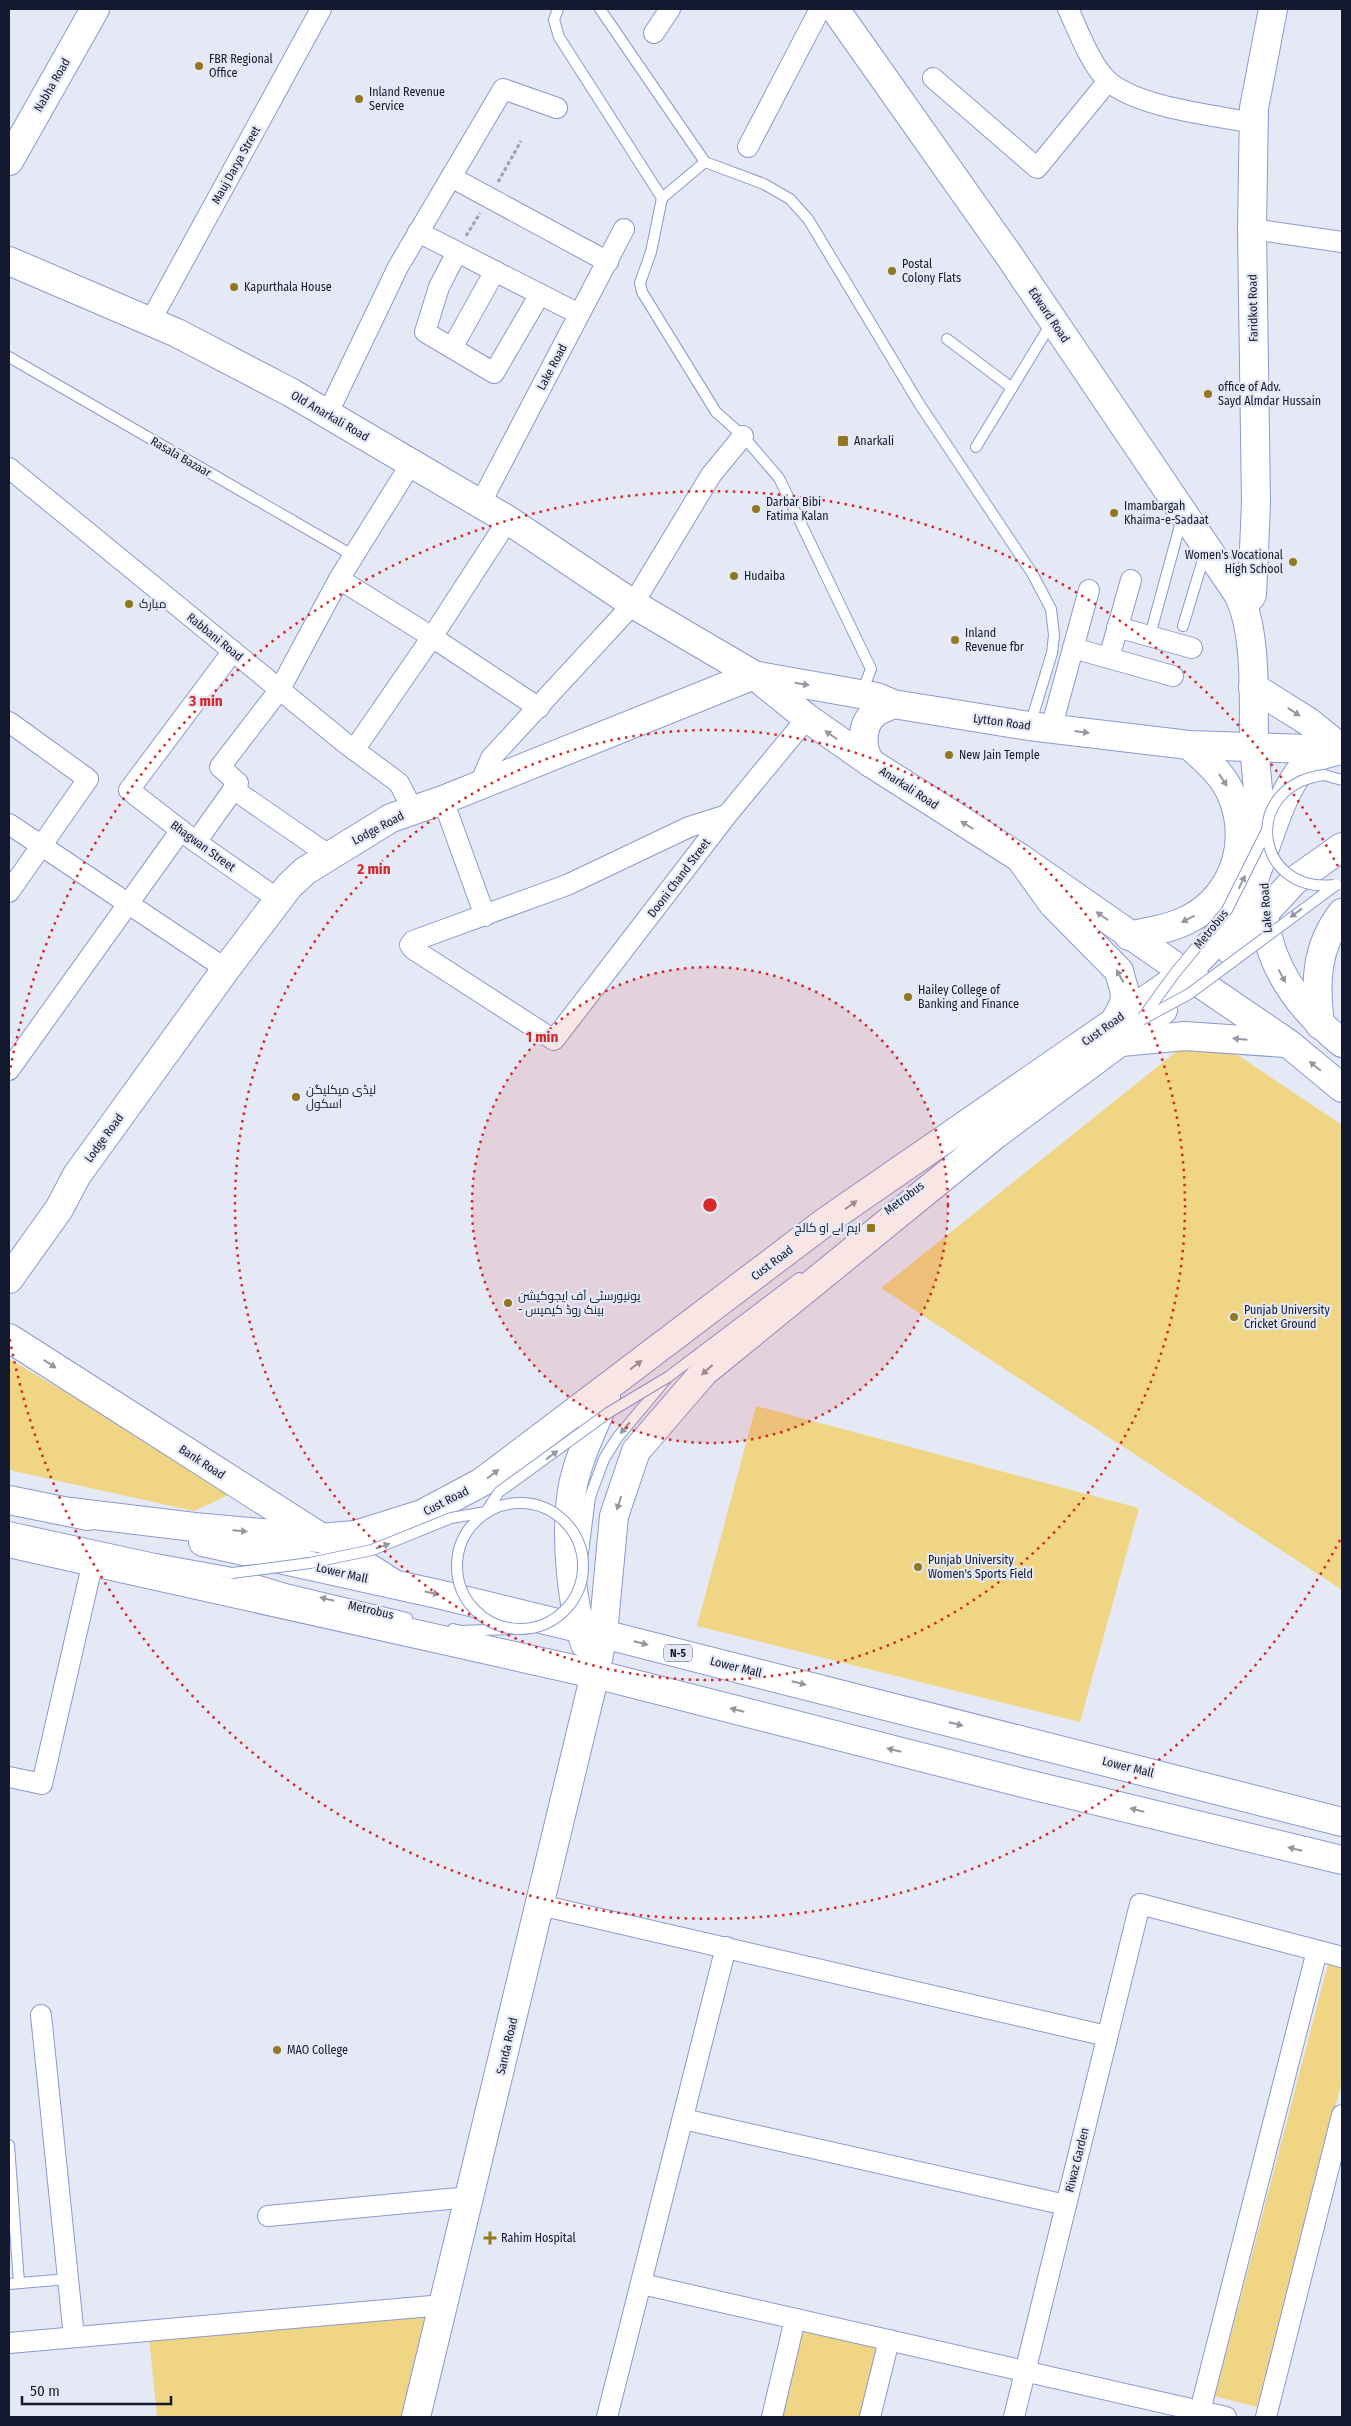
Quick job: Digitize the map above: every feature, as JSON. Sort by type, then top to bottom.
[{"type":"main road","name":"Nabha Road","points":[[9,161],[95,9]]},
{"type":"main road","name":"Edward Road","points":[[835,9],[1053,320],[1183,514],[1207,546],[1246,617]]},
{"type":"main road","name":"Faridkot Road","points":[[1246,617],[1252,595],[1256,504],[1252,230],[1254,108],[1273,9]]},
{"type":"main road","name":"Old Anarkali Road","points":[[9,261],[150,320],[281,388],[412,462],[508,520],[633,604]]},
{"type":"main road","name":"Anarkali Road","points":[[633,604],[754,675],[807,718],[871,763],[1020,858],[1192,979],[1289,1044],[1342,1088]]},
{"type":"main road","name":"Lake Road","points":[[1246,617],[1253,687],[1254,747],[1263,826],[1264,913],[1268,940],[1276,964],[1288,987],[1320,1025],[1342,1043]]},
{"type":"main road","name":"Lytton Road","points":[[754,675],[877,697],[893,704],[1040,727],[1189,745],[1342,750]]},
{"type":"main road","name":"Lodge Road","points":[[9,1279],[60,1209],[77,1175],[226,969],[289,886],[306,871],[391,818],[443,800],[754,675]]},
{"type":"main road","points":[[1253,687],[1309,722],[1342,750]]},
{"type":"main road","points":[[871,763],[864,755],[863,745],[866,728],[875,713],[893,704]]},
{"type":"main road","points":[[1130,936],[1165,928],[1188,920],[1205,909],[1228,883],[1236,864],[1240,844],[1240,825],[1235,806],[1226,785],[1216,770],[1189,745]]},
{"type":"main road","name":"Cust Road","points":[[1192,979],[1210,949],[1234,919],[1247,898],[1264,858],[1280,809],[1298,773],[1309,762],[1322,754],[1342,750]]},
{"type":"main road","name":"Cust Road","points":[[591,1631],[614,1516],[636,1451],[704,1372],[1125,1028],[1192,979],[1264,913],[1294,882],[1342,847]]},
{"type":"main road","points":[[1020,858],[1053,904],[1119,971],[1124,983],[1125,1028],[1184,1036],[1289,1044]]},
{"type":"main road","points":[[1320,1025],[1316,992],[1317,968],[1324,941],[1342,913]]},
{"type":"main road","name":"Cust Road","points":[[70,1512],[194,1527],[319,1538],[355,1535],[422,1514],[482,1482],[825,1222],[1125,1028]]},
{"type":"main road","name":"Lodge Road","points":[[9,1253],[56,1189],[77,1175]]},
{"type":"main road","name":"Bank Road","points":[[9,1338],[319,1538],[397,1586]]},
{"type":"main road","points":[[595,1674],[591,1631],[569,1530],[572,1490],[587,1444],[612,1384]]},
{"type":"main road","name":"Lower Mall","points":[[9,1500],[70,1512],[591,1631],[1342,1822]]},
{"type":"main road","points":[[9,1543],[595,1674],[1016,1781],[1342,1860]]},
{"type":"main road","name":"Sanda Road","points":[[416,2417],[595,1674]]},
{"type":"street","name":"Mauj Darya Street","points":[[150,320],[321,9]]},
{"type":"street","points":[[654,32],[670,9]]},
{"type":"street","points":[[748,147],[820,9]]},
{"type":"street","points":[[1068,9],[1089,54],[1108,81],[1139,99],[1254,123]]},
{"type":"street","points":[[933,78],[1037,168],[1108,81]]},
{"type":"street","points":[[327,415],[398,267],[503,89],[557,108]]},
{"type":"street","points":[[451,177],[608,262]]},
{"type":"street","name":"Lake Road","points":[[480,504],[624,229]]},
{"type":"street","points":[[1252,230],[1342,242]]},
{"type":"street","points":[[418,232],[579,314]]},
{"type":"street","points":[[457,252],[438,287],[425,332],[494,374],[540,294]]},
{"type":"street","points":[[452,348],[495,271]]},
{"type":"street","points":[[480,784],[491,758],[633,604],[711,475],[743,436]]},
{"type":"street","points":[[9,1070],[126,904],[234,788],[238,781],[220,767],[280,689],[339,579],[412,462]]},
{"type":"street","name":"Rabbani Road","points":[[9,468],[354,750],[399,783],[413,810]]},
{"type":"street","points":[[354,750],[432,637],[508,520]]},
{"type":"street","points":[[339,579],[432,637],[539,708]]},
{"type":"street","points":[[1108,658],[1131,580]]},
{"type":"street","points":[[1040,727],[1073,648],[1089,590]]},
{"type":"street","points":[[1118,627],[1192,648]]},
{"type":"street","points":[[1073,648],[1173,676]]},
{"type":"street","name":"Bhagwan Street","points":[[233,651],[129,790],[189,836],[279,900]]},
{"type":"street","name":"Dooni Chand Street","points":[[485,916],[413,941],[410,945],[413,949],[554,1040],[727,815],[807,718]]},
{"type":"street","points":[[9,722],[87,776],[88,782],[9,892]]},
{"type":"street","points":[[234,788],[330,856]]},
{"type":"street","points":[[443,800],[485,916],[567,885],[689,827],[727,815]]},
{"type":"street","points":[[9,824],[126,904],[226,969]]},
{"type":"street","points":[[9,1776],[42,1784],[93,1562]]},
{"type":"street","name":"Riwaz Garden","points":[[1014,2417],[1140,1904],[1317,1951]]},
{"type":"street","points":[[540,1905],[1108,2036]]},
{"type":"street","points":[[608,2417],[726,1948]]},
{"type":"street","points":[[1200,2412],[1317,1951],[1342,1957]]},
{"type":"street","points":[[40,2015],[74,2337]]},
{"type":"street","points":[[1266,2417],[1342,2115]]},
{"type":"street","points":[[683,2118],[1066,2205]]},
{"type":"street","points":[[268,2216],[470,2198]]},
{"type":"street","points":[[642,2284],[1226,2417]]},
{"type":"street","points":[[9,2343],[443,2305]]},
{"type":"street","points":[[772,2417],[795,2319]]},
{"type":"street","points":[[870,2417],[889,2340]]},
{"type":"lane","points":[[558,9],[554,20],[559,38],[662,198]]},
{"type":"lane","points":[[600,9],[705,162],[764,184],[790,199],[808,219],[920,405],[1032,574],[1051,609],[1054,635],[1044,681],[1040,727]]},
{"type":"lane","points":[[705,162],[662,198],[653,245],[640,283],[642,292],[716,412],[743,436],[779,478],[871,669],[861,694]]},
{"type":"lane","points":[[976,447],[1053,320]]},
{"type":"lane","points":[[947,339],[1012,388]]},
{"type":"lane","name":"Rasala Bazaar","points":[[9,357],[354,556]]},
{"type":"lane","points":[[1152,628],[1183,514]]},
{"type":"lane","points":[[1183,626],[1207,546]]},
{"type":"lane","name":"Metrobus","points":[[1125,1028],[1175,973],[1227,910],[1267,830],[1270,813],[1278,797],[1291,785],[1306,778],[1315,776],[1342,779]]},
{"type":"lane","name":"Metrobus","points":[[1267,830],[1269,847],[1276,862],[1288,875],[1311,885],[1339,884]]},
{"type":"lane","name":"Metrobus","points":[[848,1241],[1125,1028],[1189,994],[1339,884]]},
{"type":"lane","name":"Metrobus","points":[[512,1629],[494,1624],[477,1613],[465,1598],[458,1580],[457,1560],[462,1541],[472,1525],[486,1512],[500,1492],[608,1413],[668,1376],[808,1270]]},
{"type":"lane","name":"Metrobus","points":[[443,1626],[461,1631],[533,1629],[551,1622],[567,1609],[578,1592],[584,1573],[583,1553],[590,1497],[604,1459],[617,1438],[668,1376]]},
{"type":"lane","name":"Metrobus","points":[[232,1574],[310,1563],[362,1552],[409,1537],[451,1518],[486,1512],[505,1504],[526,1502],[546,1507],[563,1518],[576,1534],[583,1553]]},
{"type":"lane","name":"Metrobus","points":[[9,1527],[232,1574],[415,1620]]},
{"type":"lane","points":[[9,2145],[14,2284],[68,2279]]},
{"type":"shaded area","points":[[1202,1031],[1342,1125],[1342,1590],[881,1288]]},
{"type":"shaded area","points":[[9,1359],[235,1492],[194,1511],[9,1470]]},
{"type":"shaded area","name":"Punjab University Women's Sports Field","points":[[756,1406],[1139,1508],[1080,1722],[697,1626]]},
{"type":"shaded area","points":[[1328,1964],[1342,1968],[1342,2081],[1257,2407],[1215,2396]]},
{"type":"shaded area","points":[[442,2310],[416,2417],[157,2417],[149,2336]]},
{"type":"shaded area","points":[[795,2319],[889,2340],[870,2417],[772,2417]]},
{"type":"place","name":"FBR Regional Office","points":[[199,66]]},
{"type":"place","name":"Inland Revenue Service","points":[[359,99]]},
{"type":"place","name":"Postal Colony Flats","points":[[892,271]]},
{"type":"place","name":"Kapurthala House","points":[[234,287]]},
{"type":"place","name":"office of Adv. Sayd Almdar Hussain","points":[[1208,394]]},
{"type":"place","name":"Anarkali","points":[[843,441]]},
{"type":"place","name":"Darbar Bibi Fatima Kalan","points":[[756,509]]},
{"type":"place","name":"Imambargah Khaima-e-Sadaat","points":[[1114,513]]},
{"type":"place","name":"Women's Vocational High School","points":[[1293,562]]},
{"type":"place","name":"Hudaiba","points":[[734,576]]},
{"type":"place","name":"مبارک","points":[[129,604]]},
{"type":"place","name":"Inland Revenue fbr","points":[[955,640]]},
{"type":"place","name":"New Jain Temple","points":[[949,755]]},
{"type":"place","name":"Hailey College of Banking and Finance","points":[[908,997]]},
{"type":"place","name":"لیڈی میکلیگن اسکول","points":[[296,1097]]},
{"type":"place","name":"ایم اے او کالج","points":[[871,1228]]},
{"type":"place","name":"یونیورسٹی آف ایجوکیشن - بینک روڈ کیمپس","points":[[508,1303]]},
{"type":"place","name":"Punjab University Cricket Ground","points":[[1234,1317]]},
{"type":"place","name":"Punjab University Women's Sports Field","points":[[918,1567]]},
{"type":"place","name":"MAO College","points":[[277,2050]]},
{"type":"place","name":"Rahim Hospital","points":[[490,2238]]}]
